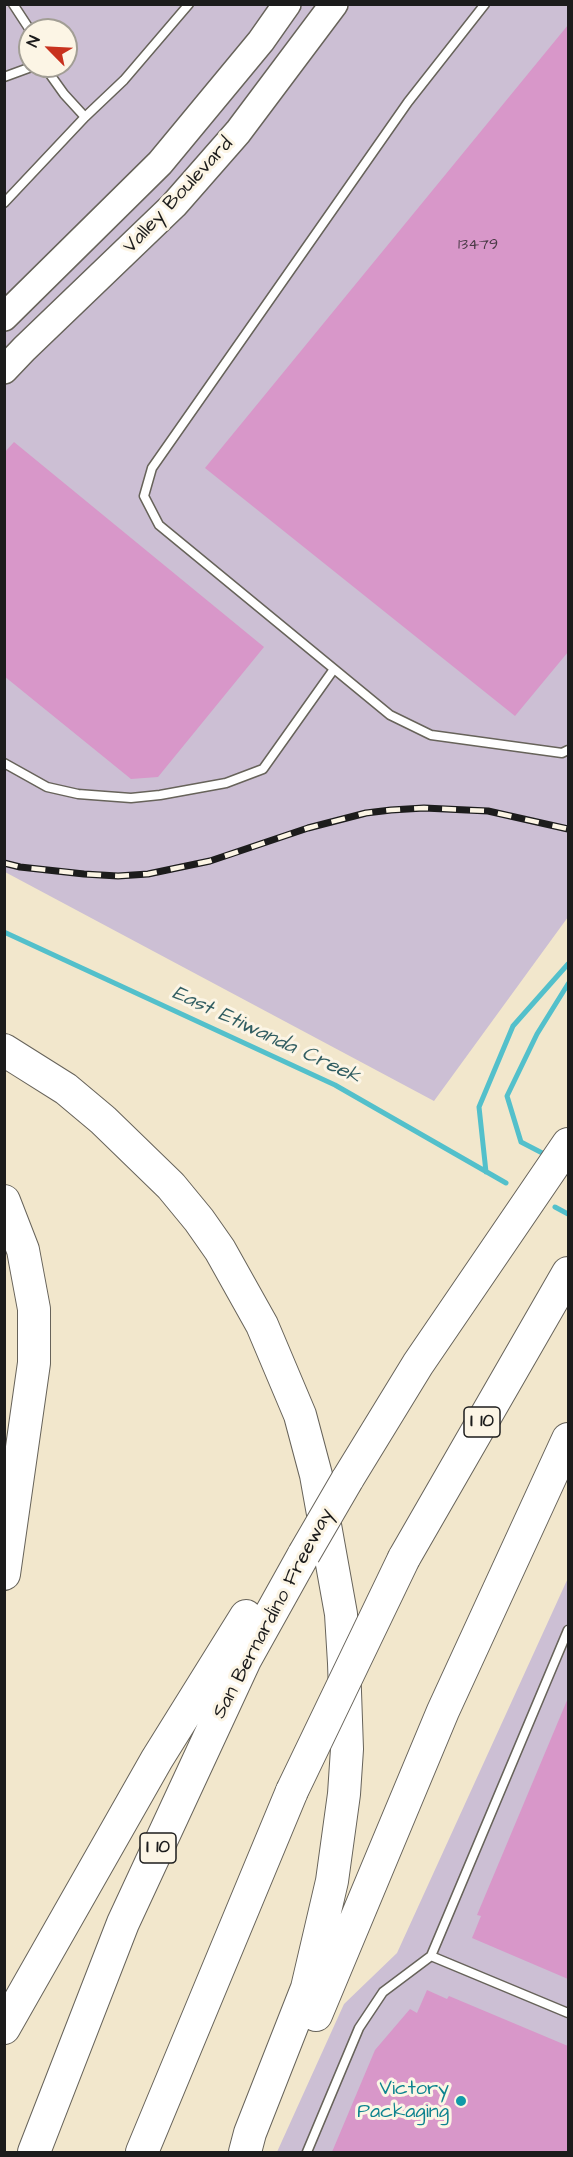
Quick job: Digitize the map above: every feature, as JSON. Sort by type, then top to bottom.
[{"type":"highway","points":[[4,1050],[66,1089],[103,1120],[171,1186],[199,1220],[225,1258],[262,1325],[300,1415],[316,1475],[341,1614],[347,1749],[344,1794],[332,1881],[308,1988],[250,2133],[245,2152]]},
{"type":"highway","name":"San Bernardino Freeway","points":[[34,2152],[123,1923],[245,1660],[347,1480],[418,1364],[568,1144]]},
{"type":"highway","points":[[4,1201],[23,1250],[34,1309],[34,1363],[4,1575]]},
{"type":"highway","name":"I 10","points":[[142,2152],[292,1791],[404,1558],[564,1280]]},
{"type":"highway","points":[[255,2152],[332,1978],[443,1711],[568,1439]]},
{"type":"highway","points":[[4,2028],[158,1759],[250,1610],[304,1554]]},
{"type":"main road","name":"Valley Boulevard","points":[[4,318],[160,163],[261,41],[287,4]]},
{"type":"main road","name":"Valley Boulevard","points":[[4,370],[174,205],[238,132],[334,4]]},
{"type":"lane","points":[[13,4],[22,18]]},
{"type":"lane","points":[[4,203],[85,117],[124,80],[189,4]]},
{"type":"lane","points":[[485,4],[408,102],[152,468],[144,496],[159,525],[390,715],[431,735],[562,753],[568,750]]},
{"type":"lane","points":[[53,78],[85,117]]},
{"type":"lane","points":[[4,763],[47,787],[78,794],[131,798],[226,783],[263,769],[334,669]]},
{"type":"lane","points":[[307,2152],[358,2028],[383,1992],[431,1956],[568,1630]]},
{"type":"lane","points":[[431,1956],[568,2013]]},
{"type":"shaded area","points":[[4,5],[568,5],[568,917],[434,1101],[5,872]]},
{"type":"shaded area","points":[[568,1578],[568,2152],[277,2152],[344,2004],[397,1953]]},
{"type":"building","points":[[568,25],[568,652],[515,716],[205,468]]},
{"type":"building","points":[[14,442],[264,647],[158,777],[131,779],[4,676],[4,453]]},
{"type":"building","points":[[568,1698],[568,1979],[472,1938],[481,1916],[477,1915]]},
{"type":"building","name":"Victory Packaging","points":[[427,1990],[447,1999],[449,1996],[568,2046],[568,2152],[332,2152],[375,2050],[410,2009],[417,2013]]},
{"type":"waterway","name":"East Etiwanda Creek","points":[[4,932],[335,1085],[506,1183]]},
{"type":"waterway","points":[[486,1172],[479,1107],[513,1026],[568,964]]},
{"type":"waterway","points":[[548,1156],[521,1142],[507,1096],[537,1034],[568,984]]},
{"type":"waterway","name":"East Etiwanda Creek","points":[[555,1207],[568,1214]]},
{"type":"railway","points":[[4,863],[84,874],[118,876],[148,874],[210,861],[308,828],[366,813],[424,808],[488,811],[568,829]]},
{"type":"place","name":"Victory Packaging","points":[[461,2101]]}]
